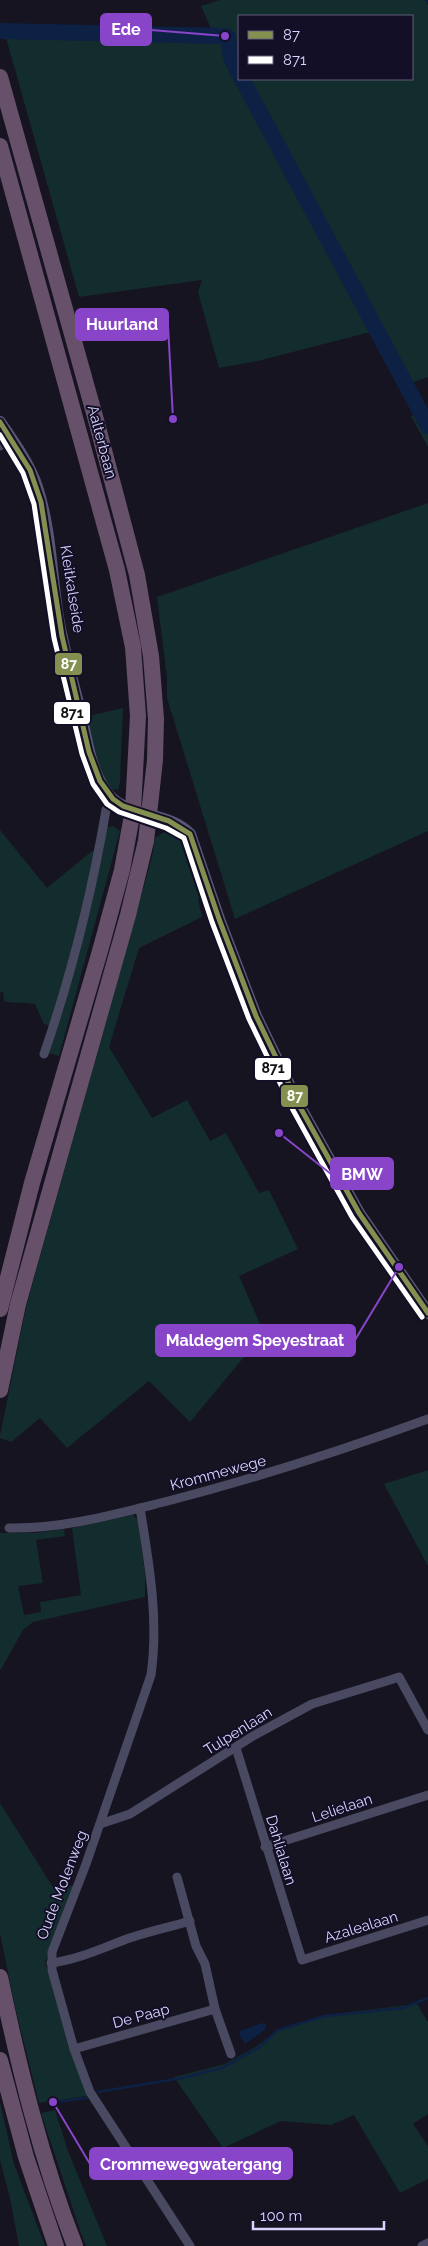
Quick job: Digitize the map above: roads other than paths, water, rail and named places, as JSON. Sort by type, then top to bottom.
[{"type":"highway","name":"Aalterbaan","points":[[0,77],[110,471],[137,575],[147,624],[156,719],[155,760],[146,841],[128,915],[25,1276],[0,1390]]},
{"type":"highway","name":"Aalterbaan","points":[[0,146],[92,475],[128,617],[136,678],[138,716],[132,810],[122,870],[32,1183],[0,1308]]},
{"type":"highway","points":[[0,1977],[15,2049],[42,2150],[75,2246]]},
{"type":"highway","points":[[0,2060],[26,2157],[56,2246]]},
{"type":"main road","name":"Kleitkalseide","points":[[0,422],[26,461],[38,488],[46,526],[61,631],[90,758],[99,780],[112,798],[118,805],[132,810]]},
{"type":"main road","points":[[132,810],[175,822],[190,834],[256,1016],[292,1090],[326,1156],[359,1213],[428,1313]]},
{"type":"street","points":[[0,446],[11,439]]},
{"type":"street","points":[[44,1054],[89,896],[106,810],[112,798]]},
{"type":"street","name":"Krommewege","points":[[9,1528],[36,1529],[74,1523],[240,1482],[317,1458],[428,1419]]},
{"type":"street","name":"Oude Molenweg","points":[[140,1508],[152,1580],[153,1659],[147,1691],[71,1906],[52,1952],[51,1963],[74,2049],[90,2092],[190,2246]]},
{"type":"street","name":"Tulpenlaan","points":[[100,1824],[130,1814],[281,1720],[312,1704],[399,1677],[428,1730]]},
{"type":"street","name":"Dahlialaan","points":[[236,1748],[265,1847],[302,1960]]},
{"type":"street","name":"Lelielaan","points":[[265,1847],[428,1795]]},
{"type":"street","points":[[177,1878],[196,1946],[205,1964],[215,2009],[231,2054]]},
{"type":"street","points":[[51,1963],[64,1962],[103,1950],[119,1942],[190,1920]]},
{"type":"street","name":"Azalealaan","points":[[302,1960],[428,1920]]},
{"type":"street","name":"De Paap","points":[[74,2049],[215,2009]]},
{"type":"street","points":[[422,2246],[428,2243]]},
{"type":"water","points":[[262,2023],[266,2024],[265,2030],[245,2044],[239,2034],[240,2031]]},
{"type":"waterway","points":[[2,31],[225,36],[228,37],[231,58],[238,72]]},
{"type":"waterway","points":[[243,80],[428,426]]},
{"type":"waterway","points":[[98,2092],[182,2078],[222,2068],[258,2048],[278,2030],[325,2016],[403,2008],[428,1998]]},
{"type":"waterway","points":[[53,2102],[87,2098]]},
{"type":"place","name":"Ede","points":[[225,36]]},
{"type":"place","name":"Huurland","points":[[173,419]]},
{"type":"place","name":"BMW","points":[[279,1133]]},
{"type":"place","name":"Maldegem Speyestraat","points":[[399,1267]]},
{"type":"place","name":"Crommewegwatergang","points":[[53,2102]]}]
